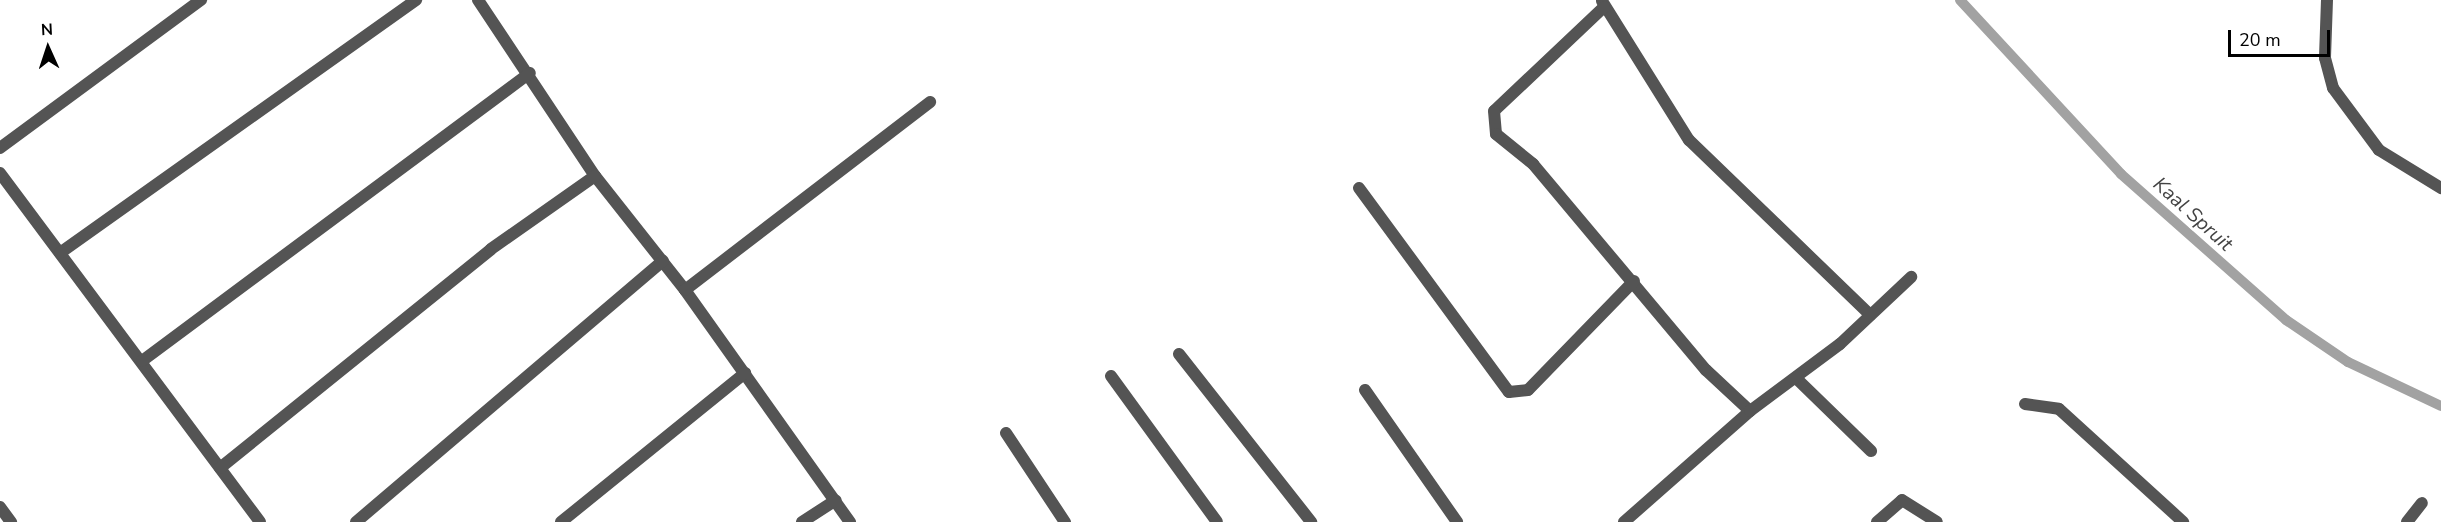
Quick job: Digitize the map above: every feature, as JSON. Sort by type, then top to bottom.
[{"type":"street","points":[[0,148],[201,0]]},
{"type":"street","points":[[60,253],[416,0]]},
{"type":"street","points":[[478,0],[530,73],[595,176],[685,290],[850,522]]},
{"type":"street","points":[[2327,0],[2325,58],[2333,88],[2379,150],[2441,188]]},
{"type":"street","points":[[1750,411],[1706,370],[1634,280],[1533,164],[1496,134],[1494,111],[1603,3],[1689,140],[1870,315]]},
{"type":"street","points":[[142,361],[530,73]]},
{"type":"street","points":[[685,290],[930,102]]},
{"type":"street","points":[[0,173],[260,522]]},
{"type":"street","points":[[220,468],[491,249],[595,176]]},
{"type":"street","points":[[1359,188],[1509,392],[1528,390],[1634,280]]},
{"type":"street","points":[[356,522],[663,261]]},
{"type":"street","points":[[1624,522],[1750,411],[1798,381],[1911,277]]},
{"type":"street","points":[[1179,354],[1311,522]]},
{"type":"street","points":[[561,522],[745,373]]},
{"type":"street","points":[[1111,376],[1217,522]]},
{"type":"street","points":[[1798,381],[1871,451]]},
{"type":"street","points":[[1365,390],[1457,522]]},
{"type":"street","points":[[2025,404],[2059,409],[2183,522]]},
{"type":"street","points":[[1006,433],[1065,522]]},
{"type":"street","points":[[802,522],[836,500]]},
{"type":"street","points":[[1877,522],[1902,500],[1937,522]]},
{"type":"street","points":[[2407,522],[2422,503]]},
{"type":"street","points":[[0,507],[11,522]]},
{"type":"waterway","name":"Kaal Spruit","points":[[1960,0],[2121,174],[2286,320],[2348,362],[2441,406]]}]
